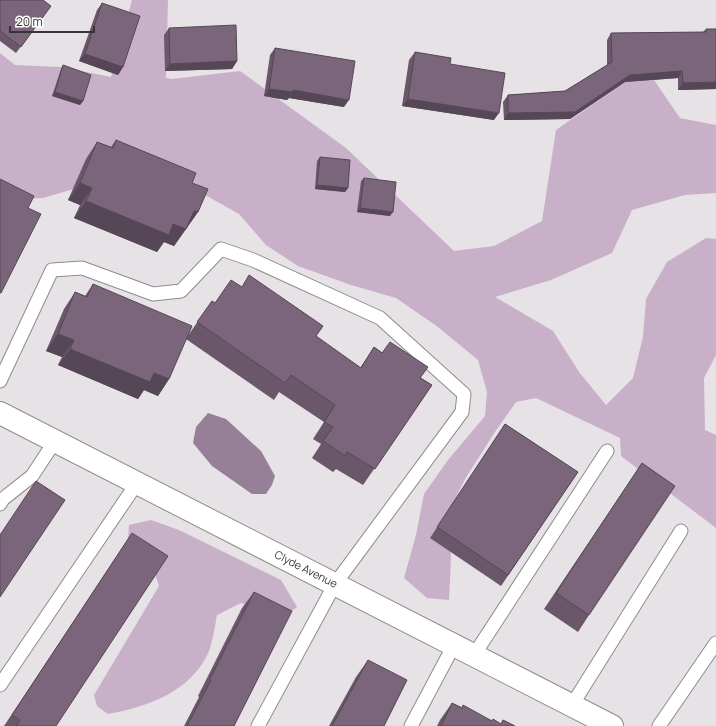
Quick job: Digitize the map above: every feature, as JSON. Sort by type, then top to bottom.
[{"type":"street","name":"Clyde Avenue","points":[[0,413],[612,726]]},
{"type":"lane","points":[[0,381],[52,270],[82,268],[153,294],[181,291],[221,249],[253,260],[380,318],[464,394],[462,412],[335,584],[258,726]]},
{"type":"lane","points":[[0,504],[3,499],[32,476],[55,441]]},
{"type":"lane","points":[[474,655],[607,451]]},
{"type":"lane","points":[[0,685],[137,483]]},
{"type":"lane","points":[[572,705],[681,530]]},
{"type":"lane","points":[[659,726],[716,643]]},
{"type":"lane","points":[[410,726],[454,645]]},
{"type":"shaded area","points":[[132,0],[168,0],[166,78],[172,79],[240,71],[346,148],[454,251],[494,246],[542,221],[556,130],[625,82],[654,80],[680,118],[716,125],[716,193],[685,195],[632,210],[612,253],[551,280],[495,297],[553,331],[579,372],[606,405],[633,378],[643,337],[646,299],[667,262],[706,238],[716,239],[716,355],[704,378],[705,430],[716,435],[716,528],[621,456],[620,438],[536,398],[516,402],[465,479],[448,513],[451,558],[449,600],[427,598],[404,578],[416,535],[424,494],[448,460],[485,416],[487,392],[478,360],[438,327],[396,298],[351,285],[298,266],[266,245],[239,214],[189,186],[101,181],[43,198],[0,200],[0,53],[15,65],[61,67],[111,77]]},
{"type":"shaded area","points":[[208,413],[226,419],[261,451],[275,476],[272,485],[266,494],[252,494],[212,466],[193,443],[196,427]]},
{"type":"shaded area","points":[[151,520],[179,530],[281,580],[297,607],[285,616],[241,603],[217,615],[209,651],[192,677],[180,687],[153,702],[108,714],[97,706],[94,695],[159,586],[150,559],[128,540],[129,525]]},
{"type":"building","points":[[0,0],[43,0],[51,6],[21,47],[0,31]]},
{"type":"building","points":[[102,3],[140,16],[123,67],[85,54]]},
{"type":"building","points":[[236,25],[237,61],[170,64],[169,28]]},
{"type":"building","points":[[706,29],[716,29],[716,82],[683,83],[682,71],[630,75],[575,112],[508,113],[508,95],[565,91],[612,62],[611,33],[706,32]]},
{"type":"building","points":[[275,48],[355,61],[349,100],[293,90],[293,92],[269,89]]},
{"type":"building","points":[[415,52],[451,58],[450,64],[505,73],[499,113],[408,99]]},
{"type":"building","points":[[63,65],[91,75],[83,101],[55,92]]},
{"type":"building","points":[[116,140],[196,173],[192,183],[208,189],[198,212],[194,211],[186,229],[173,224],[169,235],[86,201],[92,188],[80,183],[97,142],[113,148]]},
{"type":"building","points":[[320,157],[350,160],[348,188],[317,185]]},
{"type":"building","points":[[364,178],[396,182],[393,212],[360,208]]},
{"type":"building","points":[[0,179],[34,196],[28,208],[41,214],[1,293],[0,293]]},
{"type":"building","points":[[249,275],[323,326],[316,336],[361,368],[374,347],[382,353],[390,342],[428,367],[420,378],[432,385],[375,469],[347,452],[345,456],[323,441],[333,427],[324,422],[335,405],[291,375],[285,383],[197,322],[212,301],[215,303],[231,280],[242,287]]},
{"type":"building","points":[[93,284],[192,326],[169,379],[154,373],[150,382],[70,349],[74,340],[58,334],[75,292],[87,297]]},
{"type":"building","points":[[505,424],[578,472],[508,575],[437,527]]},
{"type":"building","points":[[642,463],[675,486],[589,615],[556,593]]},
{"type":"building","points":[[36,481],[65,500],[0,597],[0,535]]},
{"type":"building","points":[[132,533],[168,556],[56,726],[16,726],[20,720],[12,715]]},
{"type":"building","points":[[254,592],[292,611],[234,726],[187,726],[211,680],[210,679]]},
{"type":"building","points":[[368,660],[407,680],[384,726],[332,726]]},
{"type":"building","points":[[452,703],[462,708],[463,705],[492,721],[493,719],[501,724],[503,720],[515,726],[441,726]]}]
